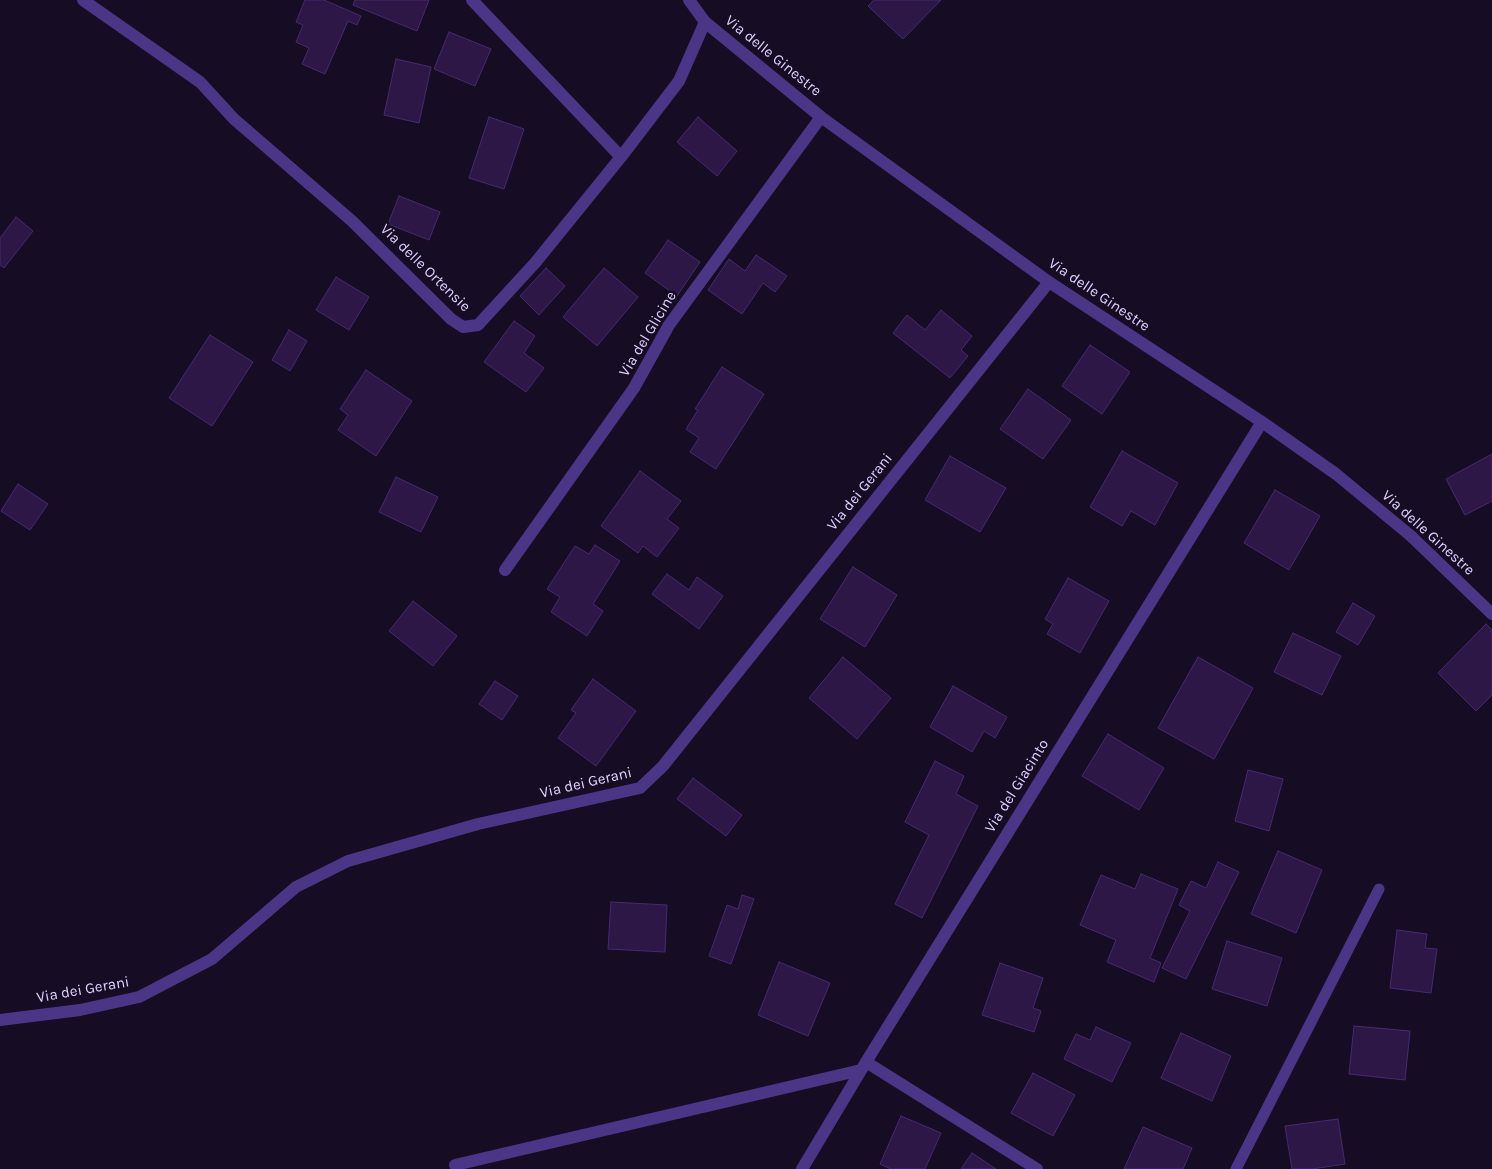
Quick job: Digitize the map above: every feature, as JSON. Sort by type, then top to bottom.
[{"type":"street","name":"Via delle Ortensie","points":[[83,0],[200,82],[234,119],[352,221],[451,319],[463,327],[478,325],[535,263],[621,157],[678,81],[705,22]]},
{"type":"street","points":[[472,0],[621,157]]},
{"type":"street","name":"Via delle Ginestre","points":[[689,0],[705,22],[821,117],[1049,282],[1262,422],[1336,474],[1411,536],[1492,614]]},
{"type":"street","name":"Via del Glicine","points":[[505,570],[634,388],[669,325],[821,117]]},
{"type":"street","name":"Via dei Gerani","points":[[0,1020],[80,1010],[139,998],[212,959],[296,887],[348,861],[478,824],[640,788],[663,766],[1049,282]]},
{"type":"street","name":"Via del Giacinto","points":[[802,1169],[1262,422]]},
{"type":"street","points":[[455,1165],[864,1066],[1037,1169]]},
{"type":"lane","points":[[1236,1169],[1378,889]]},
{"type":"building","points":[[305,0],[324,0],[361,16],[357,25],[348,21],[325,74],[302,64],[309,48],[296,42],[303,25],[296,22]]},
{"type":"building","points":[[355,0],[429,0],[417,31],[353,5]]},
{"type":"building","points":[[874,0],[941,0],[903,39],[868,6]]},
{"type":"building","points":[[449,32],[491,49],[475,86],[434,69]]},
{"type":"building","points":[[396,59],[431,67],[419,123],[384,115]]},
{"type":"building","points":[[489,117],[524,129],[504,189],[469,178]]},
{"type":"building","points":[[698,117],[737,151],[717,176],[677,142]]},
{"type":"building","points":[[399,196],[440,212],[429,240],[388,224]]},
{"type":"building","points":[[16,217],[33,231],[4,268],[0,265],[0,238]]},
{"type":"building","points":[[668,240],[700,262],[677,296],[645,273]]},
{"type":"building","points":[[756,255],[787,276],[775,292],[763,283],[742,314],[708,290],[729,259],[745,271]]},
{"type":"building","points":[[546,268],[565,286],[539,315],[520,296]]},
{"type":"building","points":[[604,268],[638,297],[597,346],[563,317]]},
{"type":"building","points":[[336,277],[369,297],[349,330],[316,310]]},
{"type":"building","points":[[941,310],[972,336],[961,350],[968,356],[950,378],[893,333],[907,315],[925,330]]},
{"type":"building","points":[[514,321],[535,336],[524,353],[544,368],[526,392],[484,362]]},
{"type":"building","points":[[289,330],[307,341],[290,371],[272,360]]},
{"type":"building","points":[[210,335],[253,362],[212,426],[169,398]]},
{"type":"building","points":[[1090,345],[1130,372],[1102,414],[1062,386]]},
{"type":"building","points":[[722,367],[764,394],[716,469],[690,452],[699,438],[686,429],[698,410],[695,409]]},
{"type":"building","points":[[366,370],[412,401],[376,456],[338,430],[348,415],[340,409]]},
{"type":"building","points":[[1028,389],[1071,420],[1043,459],[1000,429]]},
{"type":"building","points":[[1122,451],[1178,483],[1155,525],[1131,511],[1122,526],[1090,507]]},
{"type":"building","points":[[1492,454],[1492,501],[1465,515],[1446,479]]},
{"type":"building","points":[[950,456],[1006,488],[980,532],[925,500]]},
{"type":"building","points":[[640,471],[681,501],[667,519],[679,528],[657,557],[643,546],[638,553],[601,526]]},
{"type":"building","points":[[396,477],[438,497],[421,532],[379,512]]},
{"type":"building","points":[[18,484],[48,504],[30,530],[1,511]]},
{"type":"building","points":[[1275,490],[1320,516],[1289,570],[1244,543]]},
{"type":"building","points":[[595,545],[620,561],[593,604],[603,611],[587,636],[551,612],[560,597],[547,589],[575,546],[589,554]]},
{"type":"building","points":[[853,567],[897,595],[865,647],[820,619]]},
{"type":"building","points":[[667,574],[689,590],[697,577],[723,596],[699,629],[652,594]]},
{"type":"building","points":[[1068,578],[1109,601],[1080,653],[1047,634],[1053,624],[1045,619]]},
{"type":"building","points":[[413,601],[457,636],[433,666],[389,631]]},
{"type":"building","points":[[1353,603],[1375,616],[1358,645],[1336,632]]},
{"type":"building","points":[[1486,624],[1492,630],[1492,695],[1476,711],[1438,673]]},
{"type":"building","points":[[1293,633],[1341,656],[1322,695],[1274,672]]},
{"type":"building","points":[[843,657],[891,698],[857,739],[809,698]]},
{"type":"building","points":[[1198,657],[1253,688],[1214,759],[1158,728]]},
{"type":"building","points":[[593,679],[636,711],[596,766],[558,738],[576,713],[571,710]]},
{"type":"building","points":[[495,681],[518,696],[502,720],[479,704]]},
{"type":"building","points":[[953,686],[1007,717],[995,738],[984,731],[972,752],[930,727]]},
{"type":"building","points":[[1108,734],[1164,768],[1139,810],[1082,776]]},
{"type":"building","points":[[935,761],[964,776],[956,794],[978,806],[922,918],[895,904],[929,835],[905,822]]},
{"type":"building","points":[[1248,770],[1283,779],[1269,831],[1235,821]]},
{"type":"building","points":[[693,778],[742,815],[726,836],[677,799]]},
{"type":"building","points":[[1278,851],[1322,870],[1296,933],[1251,914]]},
{"type":"building","points":[[1218,862],[1239,872],[1186,979],[1162,968],[1190,911],[1179,905],[1191,881],[1206,888]]},
{"type":"building","points":[[1141,874],[1178,889],[1150,958],[1161,963],[1154,982],[1107,962],[1116,940],[1080,925],[1101,875],[1135,889]]},
{"type":"building","points":[[742,895],[754,899],[731,964],[709,956],[727,905],[738,909]]},
{"type":"building","points":[[611,902],[667,905],[665,952],[608,949]]},
{"type":"building","points":[[1397,930],[1427,934],[1425,948],[1437,949],[1431,993],[1390,988]]},
{"type":"building","points":[[1227,941],[1282,958],[1267,1006],[1212,989]]},
{"type":"building","points":[[779,962],[830,983],[808,1036],[758,1015]]},
{"type":"building","points":[[1000,963],[1043,978],[1033,1008],[1041,1011],[1034,1032],[982,1015]]},
{"type":"building","points":[[1354,1026],[1410,1031],[1405,1080],[1349,1074]]},
{"type":"building","points":[[1096,1027],[1131,1043],[1112,1082],[1064,1059],[1076,1034],[1090,1040]]},
{"type":"building","points":[[1181,1033],[1231,1056],[1212,1101],[1161,1078]]},
{"type":"building","points":[[1033,1073],[1075,1095],[1053,1136],[1011,1113]]},
{"type":"building","points":[[901,1116],[941,1133],[925,1169],[891,1169],[880,1164]]},
{"type":"building","points":[[1338,1119],[1345,1164],[1312,1169],[1292,1169],[1285,1126]]},
{"type":"building","points":[[1143,1127],[1192,1148],[1183,1169],[1124,1169]]},
{"type":"building","points":[[972,1153],[996,1169],[961,1169]]}]
